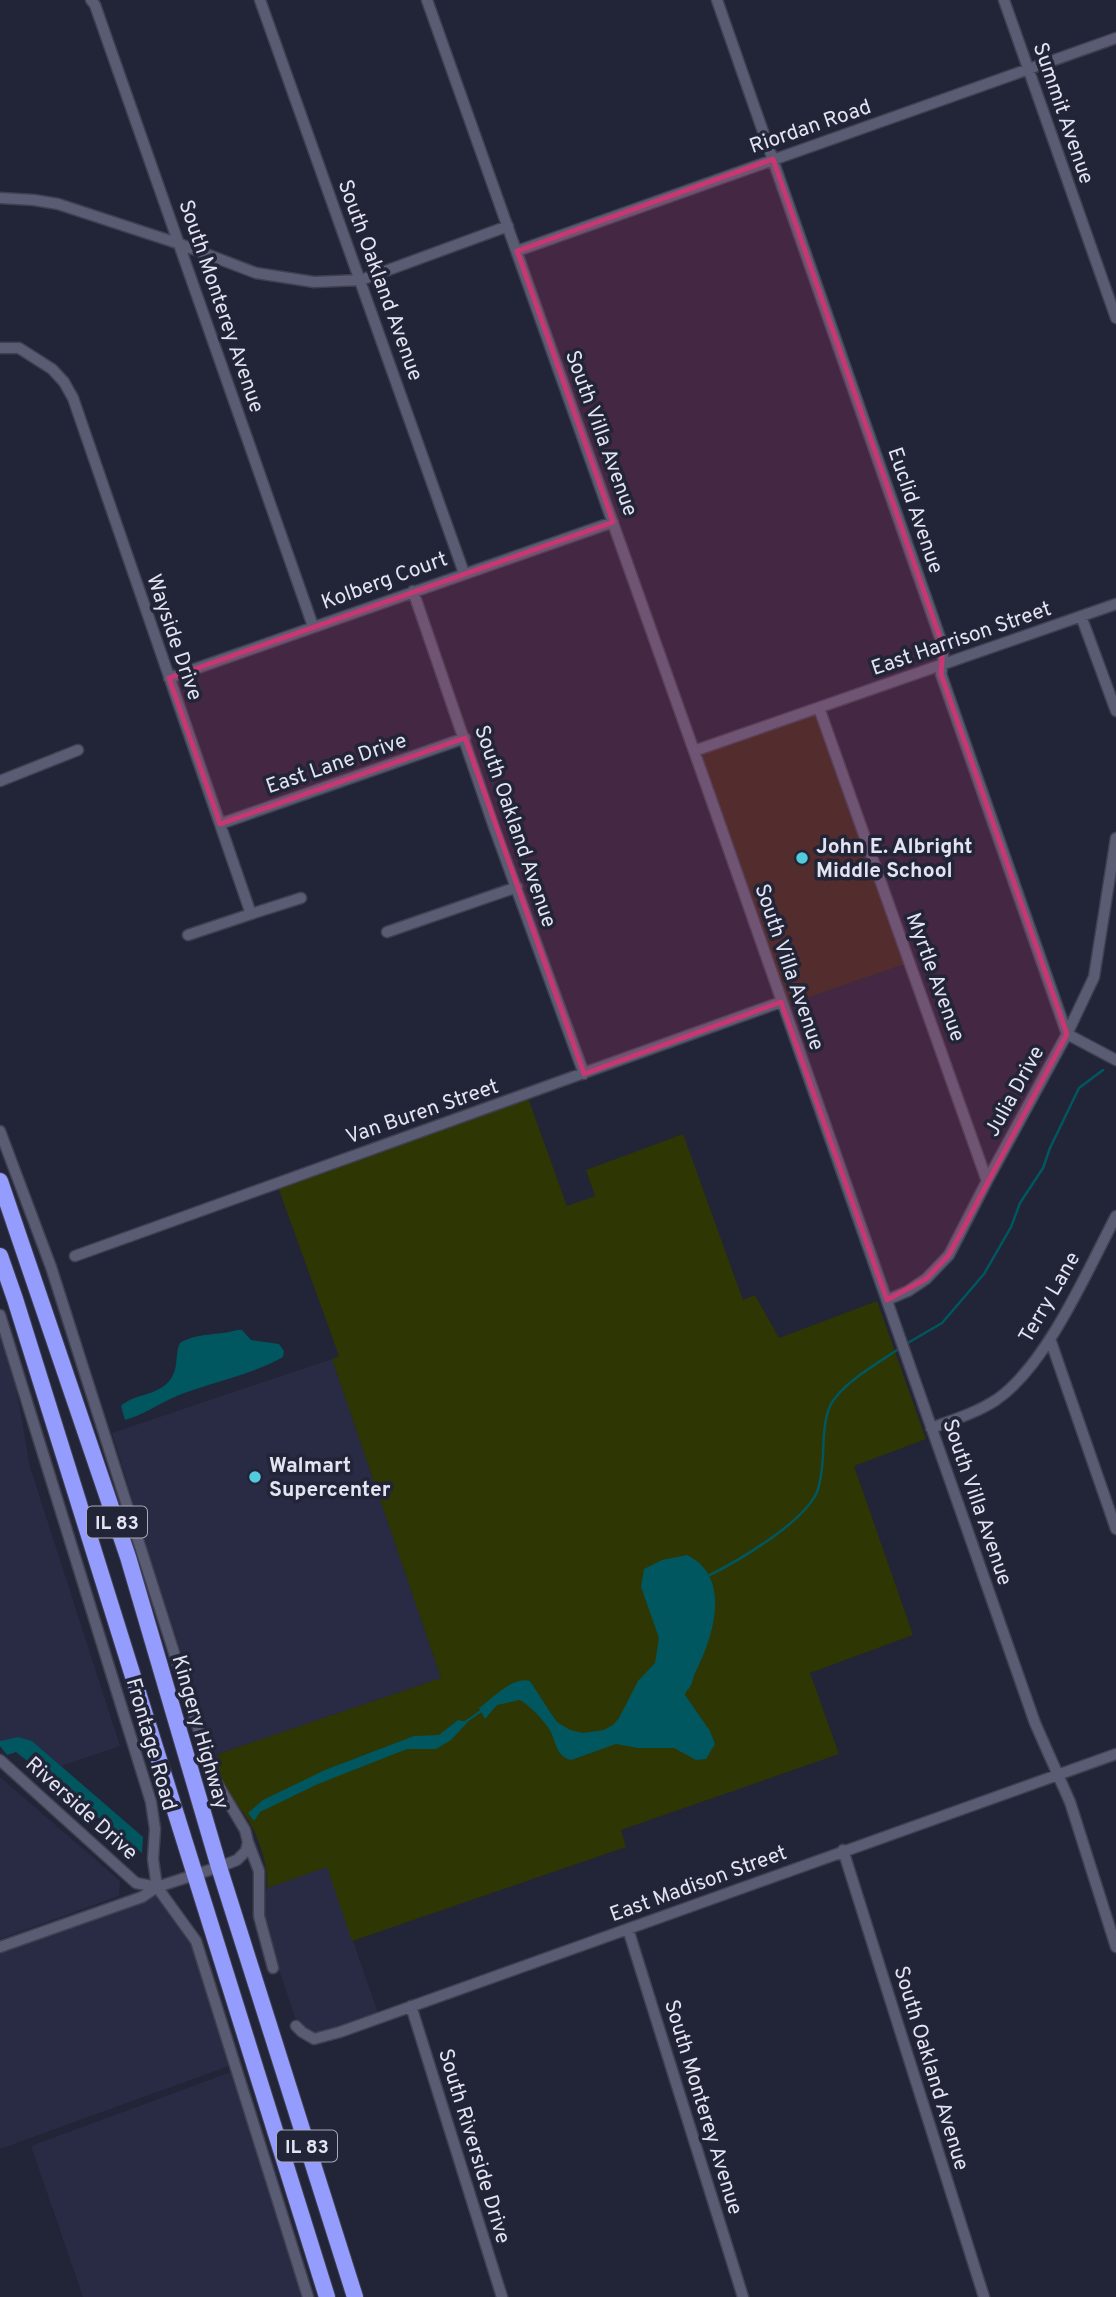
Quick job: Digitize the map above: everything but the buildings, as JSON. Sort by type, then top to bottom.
[{"type":"highway","name":"Kingery Highway","points":[[0,1181],[128,1557],[219,1867],[355,2297]]},
{"type":"highway","name":"IL 83","points":[[0,1256],[327,2297]]},
{"type":"street","name":"South Monterey Avenue","points":[[91,0],[180,244],[313,626]]},
{"type":"street","name":"South Oakland Avenue","points":[[260,0],[464,573]]},
{"type":"street","name":"South Villa Avenue","points":[[427,0],[1035,1723],[1070,1802],[1116,1947]]},
{"type":"street","name":"Euclid Avenue","points":[[717,0],[943,646],[941,674],[1067,1034]]},
{"type":"street","name":"Summit Avenue","points":[[1004,0],[1116,318]]},
{"type":"street","name":"Riordan Road","points":[[517,251],[1116,38]]},
{"type":"street","points":[[0,198],[58,204],[180,244],[256,273],[314,282],[361,279],[508,226]]},
{"type":"street","name":"Wayside Drive","points":[[0,348],[19,348],[52,369],[69,389],[251,914]]},
{"type":"street","name":"Kolberg Court","points":[[169,678],[613,522]]},
{"type":"street","name":"South Oakland Avenue","points":[[413,591],[584,1074]]},
{"type":"street","name":"East Harrison Street","points":[[694,751],[1116,604]]},
{"type":"street","points":[[1081,616],[1116,711]]},
{"type":"street","name":"Myrtle Avenue","points":[[819,708],[987,1181]]},
{"type":"street","name":"East Lane Drive","points":[[220,824],[465,738]]},
{"type":"street","points":[[0,781],[78,750]]},
{"type":"street","name":"Julia Drive","points":[[887,1300],[926,1279],[949,1255],[1067,1034],[1094,977],[1116,838]]},
{"type":"street","points":[[387,932],[517,887]]},
{"type":"street","points":[[188,935],[301,898]]},
{"type":"street","name":"Van Buren Street","points":[[75,1256],[781,1002]]},
{"type":"street","points":[[1067,1034],[1116,1060]]},
{"type":"street","points":[[0,1131],[51,1267],[214,1778],[245,1830],[259,1871],[259,1916],[273,1968]]},
{"type":"street","name":"Terry Lane","points":[[931,1428],[972,1413],[997,1399],[1031,1366],[1050,1339],[1116,1216]]},
{"type":"street","name":"Frontage Road","points":[[0,1315],[151,1802],[157,1887],[196,1941],[308,2297]]},
{"type":"street","points":[[1050,1339],[1116,1529]]},
{"type":"street","name":"East Madison Street","points":[[296,2026],[314,2039],[322,2037],[1116,1754]]},
{"type":"street","name":"Riverside Drive","points":[[0,1760],[136,1883],[157,1887]]},
{"type":"street","points":[[0,1947],[142,1897],[157,1887],[237,1860],[246,1851],[248,1842]]},
{"type":"street","name":"South Oakland Avenue","points":[[844,1850],[984,2297]]},
{"type":"street","name":"South Monterey Avenue","points":[[628,1929],[743,2297]]},
{"type":"street","name":"South Riverside Drive","points":[[411,2006],[502,2297]]},
{"type":"highlighted area","points":[[773,159],[943,646],[941,674],[1067,1034],[949,1255],[926,1279],[887,1300],[781,1002],[584,1074],[465,738],[220,824],[169,678],[613,522],[517,251]]},
{"type":"shaded area","name":"John E. Albright Middle School","points":[[817,712],[907,963],[786,1005],[699,752]]},
{"type":"shaded area","points":[[528,1098],[567,1206],[595,1196],[586,1170],[683,1134],[743,1300],[755,1295],[779,1338],[877,1301],[926,1439],[854,1466],[913,1635],[810,1673],[839,1754],[621,1830],[626,1847],[352,1941],[327,1867],[267,1888],[265,1864],[258,1839],[224,1785],[216,1759],[221,1753],[441,1678],[332,1359],[339,1356],[278,1187]]},
{"type":"shaded area","points":[[242,1330],[251,1340],[279,1344],[284,1351],[283,1357],[245,1374],[179,1395],[125,1420],[121,1406],[134,1398],[156,1391],[173,1375],[180,1343],[194,1337]]},
{"type":"shaded area","points":[[0,1331],[14,1375],[30,1467],[120,1746],[61,1766],[32,1741],[18,1737],[0,1741]]},
{"type":"shaded area","points":[[332,1359],[441,1678],[221,1753],[216,1759],[112,1433]]},
{"type":"shaded area","points":[[687,1555],[701,1565],[710,1577],[714,1592],[715,1608],[709,1641],[685,1695],[710,1731],[715,1744],[706,1759],[696,1760],[674,1748],[638,1748],[616,1744],[571,1760],[559,1751],[543,1721],[520,1700],[497,1705],[485,1719],[479,1708],[503,1689],[524,1680],[530,1681],[557,1722],[570,1730],[583,1733],[604,1730],[613,1725],[638,1681],[655,1663],[659,1638],[641,1587],[644,1569],[662,1560]]},
{"type":"shaded area","points":[[458,1720],[468,1722],[451,1740],[436,1749],[407,1749],[318,1784],[260,1812],[254,1821],[248,1813],[263,1800],[325,1770],[414,1736],[439,1735]]},
{"type":"shaded area","points":[[18,1737],[32,1741],[143,1837],[142,1853],[16,1752],[7,1755],[0,1746],[0,1741]]},
{"type":"shaded area","points":[[0,1777],[120,1881],[119,1896],[0,1939]]},
{"type":"shaded area","points":[[327,1866],[378,2013],[320,2034],[309,2032],[297,2023],[264,1926],[263,1905],[267,1888]]},
{"type":"shaded area","points":[[156,1892],[194,1944],[229,2066],[0,2149],[0,1953],[139,1904]]},
{"type":"shaded area","points":[[231,2072],[302,2297],[83,2297],[31,2146]]},
{"type":"waterway","points":[[906,1344],[942,1323],[984,1274],[1011,1227],[1020,1203],[1043,1168],[1079,1088],[1103,1070]]},
{"type":"waterway","points":[[708,1576],[767,1541],[807,1507],[819,1486],[825,1423],[835,1397],[852,1381],[900,1348]]},
{"type":"waterway","points":[[464,1723],[481,1711]]},
{"type":"place","name":"John E. Albright Middle School","points":[[802,858]]},
{"type":"place","name":"Walmart Supercenter","points":[[255,1477]]}]
